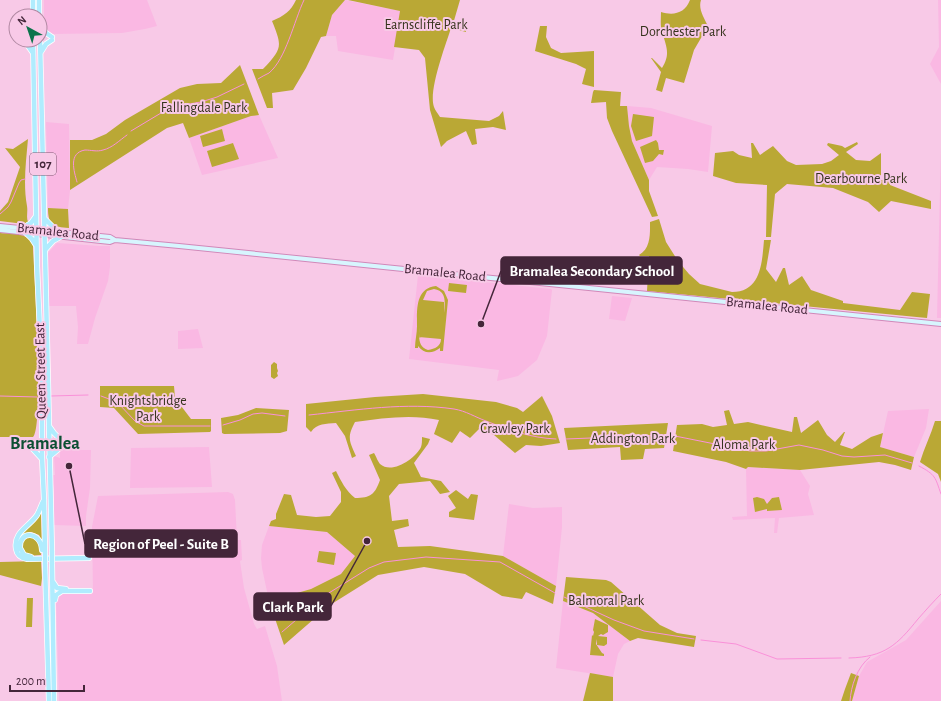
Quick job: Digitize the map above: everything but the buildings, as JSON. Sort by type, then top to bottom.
[{"type":"main road","points":[[48,36],[52,39],[48,42]]},
{"type":"main road","points":[[30,48],[34,57]]},
{"type":"main road","name":"Queen Street East","points":[[33,48],[36,216],[42,376],[42,460],[49,701]]},
{"type":"main road","name":"Queen Street East","points":[[40,48],[54,701]]},
{"type":"main road","points":[[40,54],[44,48]]},
{"type":"main road","points":[[23,228],[36,216]]},
{"type":"main road","points":[[44,218],[57,231]]},
{"type":"main road","name":"Bramalea Road","points":[[0,226],[23,228],[37,232]]},
{"type":"main road","name":"Bramalea Road","points":[[0,230],[26,233],[57,231],[110,238],[115,240],[941,324]]},
{"type":"main road","name":"Bramalea Road","points":[[44,232],[62,236],[110,242],[115,240]]},
{"type":"main road","points":[[26,233],[37,247]]},
{"type":"main road","points":[[45,250],[53,241],[62,236]]},
{"type":"main road","points":[[49,426],[61,440]]},
{"type":"main road","points":[[30,446],[42,460]]},
{"type":"main road","points":[[49,457],[61,447]]},
{"type":"main road","points":[[44,500],[36,516],[18,536],[16,547],[18,554],[22,558],[27,559],[89,557],[30,557],[21,552],[20,542],[26,536],[35,536],[40,541],[42,550],[45,553]]},
{"type":"main road","points":[[52,570],[53,583],[57,588],[90,589],[62,591],[57,594],[55,598],[55,619],[53,623]]},
{"type":"shaded area","points":[[44,0],[147,0],[157,26],[122,33],[51,34],[48,31],[48,8],[44,8]]},
{"type":"shaded area","points":[[345,0],[401,11],[393,60],[338,51],[336,36],[326,36],[332,15]]},
{"type":"shaded area","points":[[938,0],[941,0],[941,84],[930,64],[939,47]]},
{"type":"shaded area","points":[[627,106],[651,108],[712,126],[708,172],[657,167],[649,180],[632,141]]},
{"type":"shaded area","points":[[259,115],[278,158],[202,175],[189,138],[251,116]]},
{"type":"shaded area","points":[[46,122],[69,124],[70,190],[68,209],[48,208]]},
{"type":"shaded area","points":[[941,148],[941,318],[937,318]]},
{"type":"shaded area","points":[[57,243],[110,246],[108,281],[88,344],[77,344],[78,327],[76,306],[48,306],[48,253]]},
{"type":"shaded area","points":[[418,275],[551,289],[547,336],[537,360],[518,376],[497,381],[499,370],[409,359]]},
{"type":"shaded area","points":[[612,296],[632,298],[625,321],[609,319]]},
{"type":"shaded area","points":[[198,329],[203,348],[178,349],[178,331]]},
{"type":"shaded area","points":[[929,409],[926,428],[914,457],[880,447],[888,411]]},
{"type":"shaded area","points":[[209,447],[212,487],[130,488],[131,448]]},
{"type":"shaded area","points":[[60,450],[91,450],[90,488],[86,526],[54,525],[54,456],[60,458]]},
{"type":"shaded area","points":[[747,467],[800,470],[810,486],[808,494],[814,515],[779,518],[777,533],[774,533],[775,518],[733,520],[732,517],[747,516]]},
{"type":"shaded area","points":[[228,492],[233,494],[235,500],[237,540],[241,540],[242,560],[240,561],[244,588],[254,624],[257,629],[265,626],[277,666],[282,701],[59,701],[56,600],[61,593],[93,592],[92,527],[98,496]]},
{"type":"shaded area","points":[[509,504],[533,508],[562,507],[562,527],[556,586],[503,556]]},
{"type":"shaded area","points":[[269,526],[327,532],[355,556],[341,574],[311,589],[269,601],[261,558],[262,545]]},
{"type":"shaded area","points":[[563,601],[593,613],[630,641],[624,644],[618,654],[613,677],[556,668]]},
{"type":"shaded area","points":[[941,601],[941,701],[852,701],[859,676],[867,662],[906,640]]},
{"type":"green space","points":[[296,0],[345,0],[332,15],[326,36],[321,37],[306,68],[293,90],[272,93],[273,108],[267,108],[252,69],[263,69],[274,56],[279,46],[279,42],[272,21],[287,13]]},
{"type":"green space","name":"Earnscliffe Park","points":[[348,0],[460,0],[453,24],[466,29],[466,32],[451,28],[435,79],[433,90],[434,107],[440,117],[489,121],[499,116],[503,111],[506,130],[493,127],[475,129],[477,144],[472,145],[466,131],[447,141],[441,147],[430,110],[425,58],[419,50],[394,47],[400,11]]},
{"type":"green space","name":"Dorchester Park","points":[[690,0],[701,0],[701,10],[708,26],[694,50],[684,83],[666,78],[662,92],[656,90],[661,72],[651,58],[662,68],[667,54],[661,27],[661,12],[670,14],[682,11]]},
{"type":"green space","points":[[540,26],[547,26],[546,37],[551,48],[561,53],[594,51],[594,87],[582,84],[586,69],[576,64],[535,51]]},
{"type":"green space","name":"Fallingdale Park","points":[[240,65],[259,115],[251,116],[189,138],[183,123],[167,128],[70,190],[70,140],[92,140],[106,134],[125,120],[180,88],[197,84],[221,83]]},
{"type":"green space","points":[[594,90],[621,92],[620,106],[627,106],[632,141],[649,180],[649,191],[658,216],[652,217],[612,131],[607,118],[606,102],[591,103]]},
{"type":"green space","points":[[633,114],[654,117],[652,136],[636,141],[631,126]]},
{"type":"green space","points":[[222,129],[225,141],[203,147],[200,136]]},
{"type":"green space","points":[[28,139],[25,181],[28,222],[24,224],[0,221],[0,211],[8,202],[20,167],[5,148],[13,149]]},
{"type":"green space","points":[[656,140],[659,150],[664,150],[663,155],[659,154],[653,161],[645,163],[640,147]]},
{"type":"green space","name":"Dearbourne Park","points":[[857,142],[858,144],[846,152],[856,160],[870,161],[881,153],[881,180],[891,180],[890,185],[931,201],[931,209],[891,201],[879,212],[868,202],[833,188],[787,184],[775,194],[771,237],[766,237],[767,185],[736,183],[713,176],[715,153],[733,151],[739,155],[752,158],[751,143],[753,143],[760,155],[773,146],[787,161],[796,165],[822,164],[831,161],[839,155],[827,145],[828,143],[845,148]]},
{"type":"green space","points":[[233,143],[239,159],[212,167],[207,151]]},
{"type":"green space","points":[[48,208],[68,209],[69,228],[59,227],[52,224],[48,214]]},
{"type":"green space","points":[[659,219],[666,242],[678,261],[700,284],[732,292],[742,291],[749,287],[754,282],[761,267],[764,240],[771,240],[766,269],[776,282],[783,268],[785,268],[789,285],[802,276],[811,290],[843,301],[843,303],[900,310],[912,292],[930,294],[927,318],[647,291],[649,256],[639,255],[648,245],[650,236],[650,222]]},
{"type":"green space","points":[[0,233],[24,236],[31,241],[33,246],[38,406],[36,427],[33,437],[0,437]]},
{"type":"green space","points":[[449,283],[467,285],[466,293],[448,291]]},
{"type":"green space","points":[[436,286],[444,291],[448,300],[443,351],[440,351],[440,348],[431,352],[425,352],[418,346],[418,348],[415,348],[417,307],[424,291]],"holes":[[[434,289],[441,292],[444,298],[445,305],[444,313],[444,302],[423,300],[427,291]],[[419,337],[441,339],[440,344],[437,347],[428,350],[422,346]]]},
{"type":"green space","points":[[274,362],[277,364],[278,376],[274,379],[271,377],[271,365]]},
{"type":"green space","name":"Knightsbridge Park","points":[[100,386],[174,386],[175,398],[191,419],[211,419],[211,431],[138,434],[114,408],[100,407]]},
{"type":"green space","name":"Crawley Park","points":[[423,394],[496,402],[517,408],[523,412],[542,396],[552,416],[560,443],[541,446],[526,445],[515,453],[494,435],[479,429],[470,438],[460,431],[452,443],[434,434],[439,420],[418,417],[397,417],[355,422],[350,435],[350,443],[356,456],[352,458],[345,436],[336,423],[319,425],[311,432],[306,427],[306,404]]},
{"type":"green space","points":[[256,408],[289,410],[287,431],[280,433],[222,433],[221,418],[238,415]]},
{"type":"green space","name":"Aloma Park","points":[[729,410],[734,424],[748,422],[792,432],[794,417],[797,417],[801,433],[818,420],[827,435],[835,442],[845,432],[840,445],[852,449],[871,437],[883,433],[880,447],[914,457],[911,470],[879,462],[800,470],[748,467],[746,469],[726,462],[673,451],[677,425],[702,424],[713,427],[727,425],[724,411]]},
{"type":"green space","points":[[935,421],[941,421],[941,482],[938,474],[920,462]]},
{"type":"green space","name":"Addington Park","points":[[668,423],[664,448],[645,449],[643,459],[621,460],[620,447],[568,450],[564,428]]},
{"type":"green space","points":[[422,437],[430,439],[414,463],[421,477],[441,481],[450,492],[440,494],[430,481],[399,484],[389,496],[392,521],[408,519],[409,526],[394,530],[398,547],[430,546],[503,556],[556,586],[553,604],[526,592],[522,599],[502,596],[465,574],[424,567],[378,575],[330,605],[284,645],[269,601],[311,589],[341,574],[355,556],[327,532],[269,526],[271,521],[276,519],[276,514],[284,494],[291,495],[297,515],[316,517],[330,516],[341,502],[341,492],[332,473],[336,471],[346,489],[355,498],[369,496],[374,492],[380,480],[369,455],[374,453],[379,463],[385,467],[391,468],[403,464],[418,451],[421,446]]},
{"type":"green space","points":[[456,490],[468,499],[471,494],[478,495],[474,520],[449,517],[449,512],[456,508],[448,496]]},
{"type":"green space","points":[[757,497],[764,499],[767,504],[772,498],[779,497],[782,510],[767,511],[767,509],[755,512],[753,498]]},
{"type":"green space","points":[[41,510],[42,541],[39,535],[31,532],[22,537],[19,542],[24,530]]},
{"type":"green space","points":[[26,537],[35,537],[40,545],[41,555],[30,555],[21,549],[23,540]]},
{"type":"green space","points":[[19,546],[23,555],[20,554]]},
{"type":"green space","points":[[319,551],[336,553],[334,565],[317,562]]},
{"type":"green space","points":[[41,561],[41,586],[0,575],[0,562]]},
{"type":"green space","name":"Balmoral Park","points":[[566,577],[606,580],[611,582],[660,625],[677,633],[696,636],[694,647],[638,638],[630,641],[593,613],[563,601]]},
{"type":"green space","points":[[27,598],[33,598],[32,627],[26,627]]},
{"type":"green space","points":[[595,619],[608,625],[608,632],[598,636],[607,637],[607,644],[604,646],[597,645],[597,639],[596,644],[604,656],[590,655]]},
{"type":"green space","points":[[590,673],[613,677],[613,701],[583,701]]},
{"type":"green space","points":[[851,673],[859,676],[852,701],[841,701],[845,689]]},
{"type":"waterway","points":[[258,79],[269,73],[280,59],[304,0]]},
{"type":"waterway","points":[[131,131],[166,110],[217,97],[244,84]]},
{"type":"waterway","points":[[77,182],[74,168],[74,159],[76,155],[85,150],[98,151],[106,149],[113,146],[127,135]]},
{"type":"waterway","points":[[0,214],[8,207],[21,180],[25,179]]},
{"type":"waterway","points":[[51,396],[88,395]]},
{"type":"waterway","points":[[0,396],[37,397]]},
{"type":"waterway","points":[[101,396],[117,402],[135,421],[144,426],[210,426]]},
{"type":"waterway","points":[[309,415],[363,409],[418,406],[436,407],[463,411],[520,433],[556,439]]},
{"type":"waterway","points":[[223,425],[253,414],[262,413],[285,416]]},
{"type":"waterway","points":[[566,439],[667,435]]},
{"type":"waterway","points":[[675,436],[750,451],[766,451],[799,445],[842,456],[854,457],[885,455],[912,463]]},
{"type":"waterway","points":[[919,466],[932,474],[941,494]]},
{"type":"waterway","points":[[282,632],[324,596],[369,568],[384,562],[426,557],[500,562],[555,593]]},
{"type":"waterway","points":[[849,658],[872,655],[889,648],[903,636],[941,594]]},
{"type":"waterway","points":[[564,597],[614,620],[644,631],[694,639]]},
{"type":"waterway","points":[[701,640],[736,644],[777,659],[841,658]]},
{"type":"waterway","points":[[850,701],[858,671],[870,657]]},
{"type":"place","name":"Bramalea Secondary School","points":[[481,324]]},
{"type":"place","name":"Region of Peel - Suite B","points":[[69,466]]},
{"type":"place","name":"Clark Park","points":[[367,541]]},
{"type":"district","name":"Bramalea","points":[[45,444]]}]
